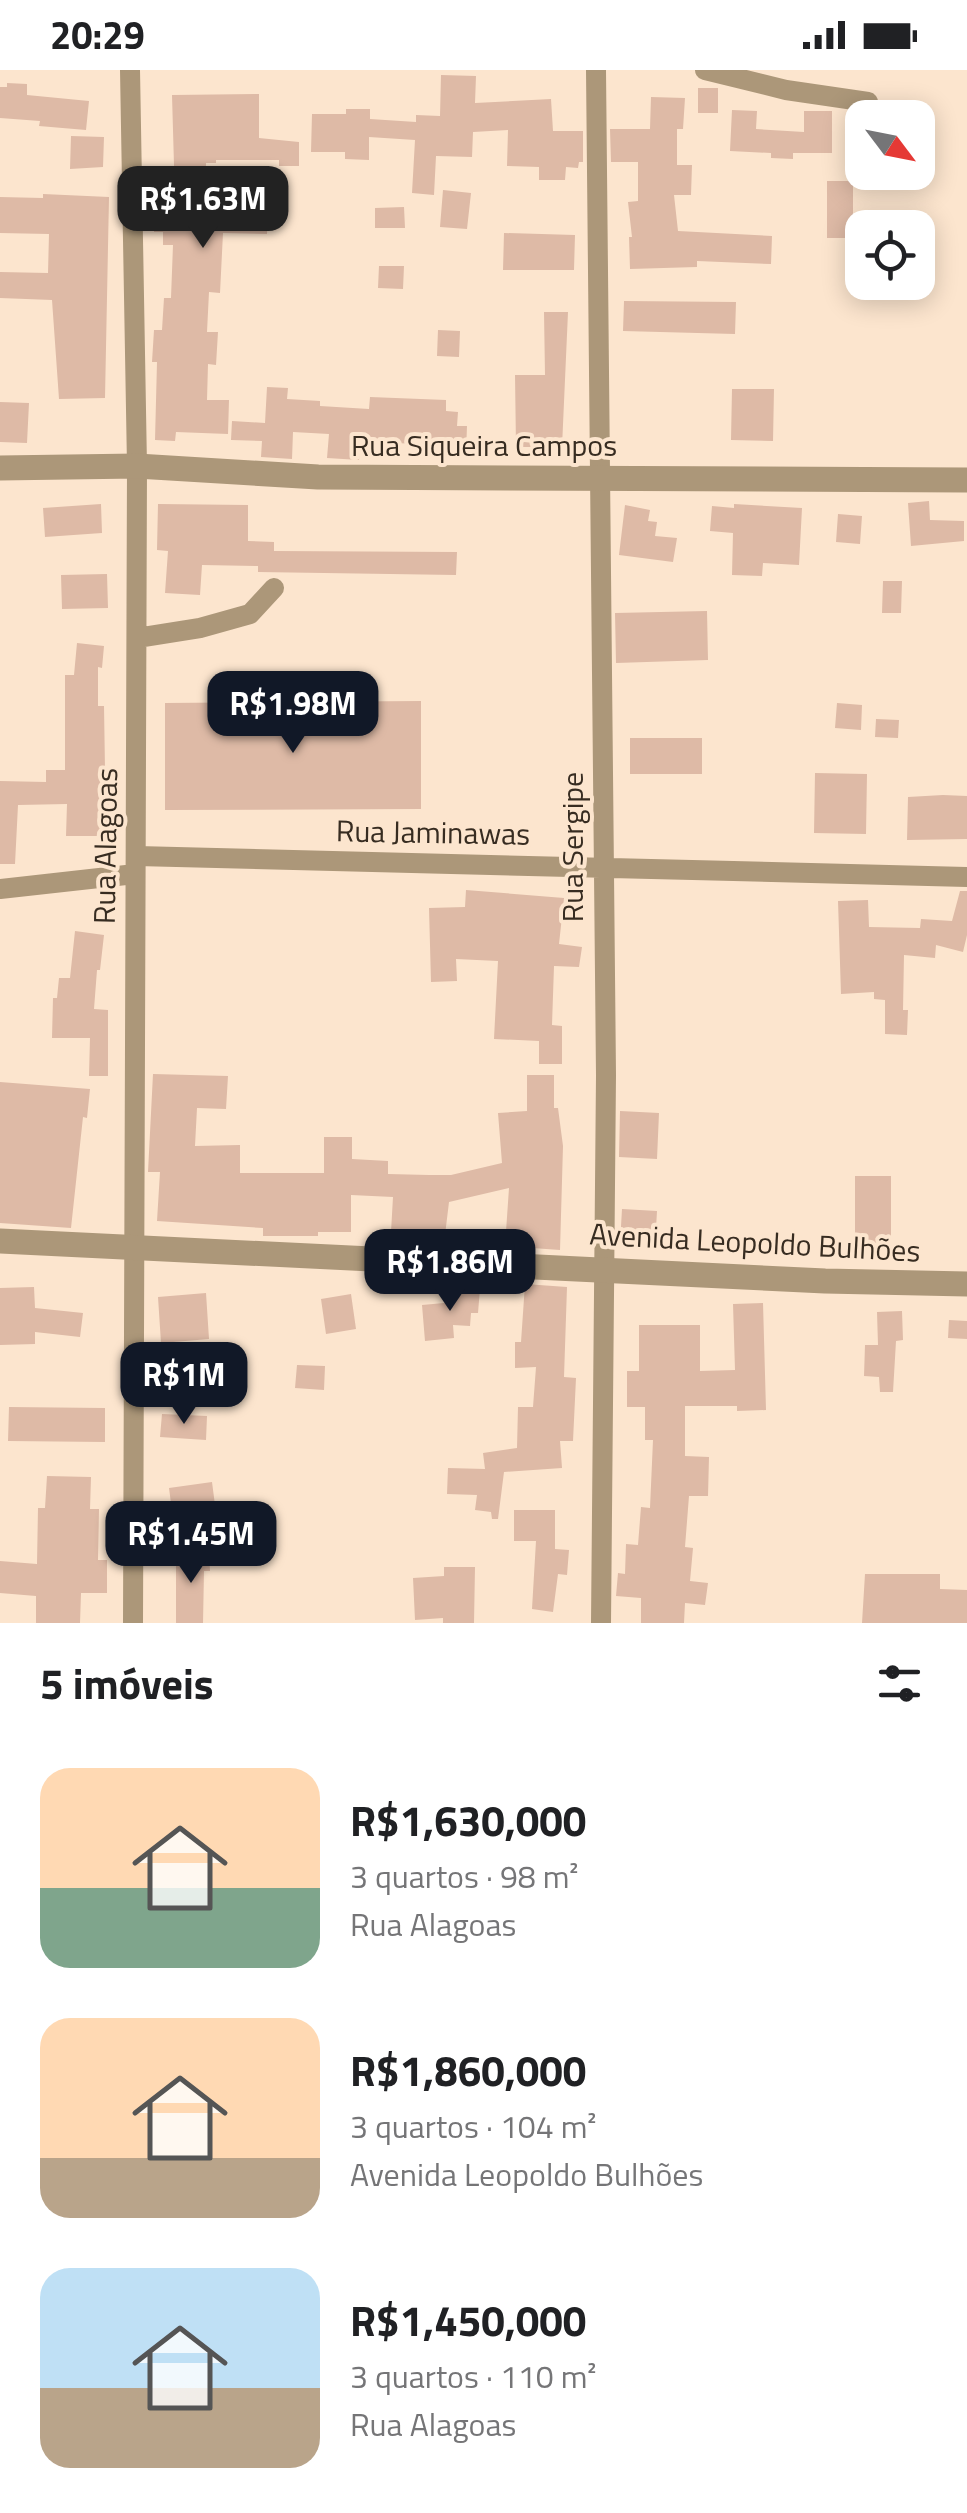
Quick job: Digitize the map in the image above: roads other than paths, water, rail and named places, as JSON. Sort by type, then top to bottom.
[{"type":"street","name":"Rua Alagoas","points":[[130,70],[137,466],[133,1623]]},
{"type":"street","name":"Rua Sergipe","points":[[596,70],[606,1075],[601,1623]]},
{"type":"street","points":[[706,70],[786,90],[854,100]]},
{"type":"street","name":"Rua Siqueira Campos","points":[[0,468],[137,466],[318,477],[967,480]]},
{"type":"street","points":[[137,638],[200,628],[250,614],[274,588]]},
{"type":"street","name":"Rua Jaminawas","points":[[0,889],[23,889],[136,865],[602,868],[967,877]]},
{"type":"street","name":"Avenida Leopoldo Bulhões","points":[[0,1241],[825,1281],[967,1284]]}]
